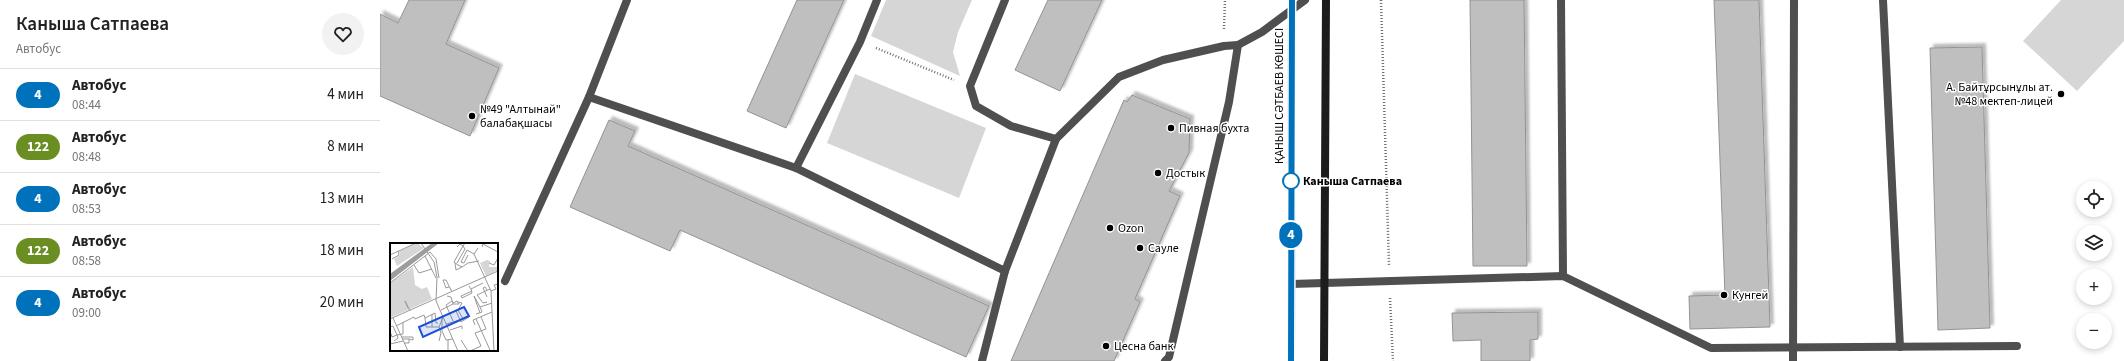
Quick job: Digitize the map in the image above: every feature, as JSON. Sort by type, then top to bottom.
[{"type":"main road","name":"ҚАНЫШ СӘТБАЕВ КӨШЕСІ","points":[[1291,361],[1292,0]]},
{"type":"main road","points":[[1324,361],[1326,0]]},
{"type":"lane","points":[[505,281],[589,97],[627,0]]},
{"type":"lane","points":[[796,168],[860,42],[877,0]]},
{"type":"lane","points":[[1005,0],[970,86],[976,106],[1011,126],[1056,139]]},
{"type":"lane","points":[[982,361],[1005,271],[1056,139],[1119,77],[1164,60],[1224,46],[1238,45],[1262,32],[1305,0]]},
{"type":"lane","points":[[1561,0],[1563,276]]},
{"type":"lane","points":[[1793,361],[1794,0]]},
{"type":"lane","points":[[1883,0],[1900,347]]},
{"type":"lane","points":[[1165,361],[1169,357],[1228,110],[1238,45]]},
{"type":"lane","points":[[589,97],[796,168],[1005,271]]},
{"type":"lane","points":[[1291,284],[1563,276],[1711,348],[2017,346]]},
{"type":"path","points":[[1224,0],[1224,46]]},
{"type":"path","points":[[1381,0],[1389,281],[1393,361]]},
{"type":"path","points":[[860,42],[970,86]]},
{"type":"shaded area","points":[[886,0],[972,0],[958,32],[953,52],[960,76],[871,36]]},
{"type":"shaded area","points":[[2061,0],[2124,0],[2124,41],[2077,91],[2023,41]]},
{"type":"shaded area","points":[[855,74],[986,128],[959,198],[827,143]]},
{"type":"building","points":[[409,0],[465,0],[446,44],[499,68],[470,136],[380,96],[380,14],[398,23]]},
{"type":"building","points":[[797,0],[844,0],[786,128],[747,111]]},
{"type":"building","points":[[1048,0],[1102,0],[1060,91],[1015,70]]},
{"type":"building","points":[[1470,0],[1524,0],[1527,266],[1473,266]]},
{"type":"building","points":[[1714,0],[1759,0],[1770,327],[1690,329],[1689,296],[1725,295]]},
{"type":"building","points":[[1982,47],[1990,328],[1938,330],[1930,48]]},
{"type":"building","points":[[1132,95],[1190,119],[1189,153],[1169,191],[1180,196],[1135,299],[1140,302],[1114,361],[1011,361],[1124,100],[1127,102]]},
{"type":"building","points":[[609,120],[635,131],[628,146],[989,306],[966,357],[680,230],[670,251],[570,207]]},
{"type":"building","points":[[1538,312],[1538,339],[1530,340],[1530,361],[1481,361],[1481,340],[1453,341],[1452,313]]},
{"type":"bus line","name":"4","points":[[1291,361],[1292,0]]},
{"type":"place","name":"А. Байтұрсынұлы ат. №48 мектеп-лицей","points":[[2061,94]]},
{"type":"place","name":"№49 \"Алтынай\" балабақшасы","points":[[472,116]]},
{"type":"place","name":"Пивная бухта","points":[[1171,128]]},
{"type":"place","name":"Достык","points":[[1158,173]]},
{"type":"place","name":"Каныша Сатпаева","points":[[1291,181]]},
{"type":"place","name":"Ozon","points":[[1110,228]]},
{"type":"place","name":"Сауле","points":[[1140,248]]},
{"type":"place","name":"Кунгей","points":[[1724,295]]},
{"type":"place","name":"Цесна банк","points":[[1106,346]]}]
